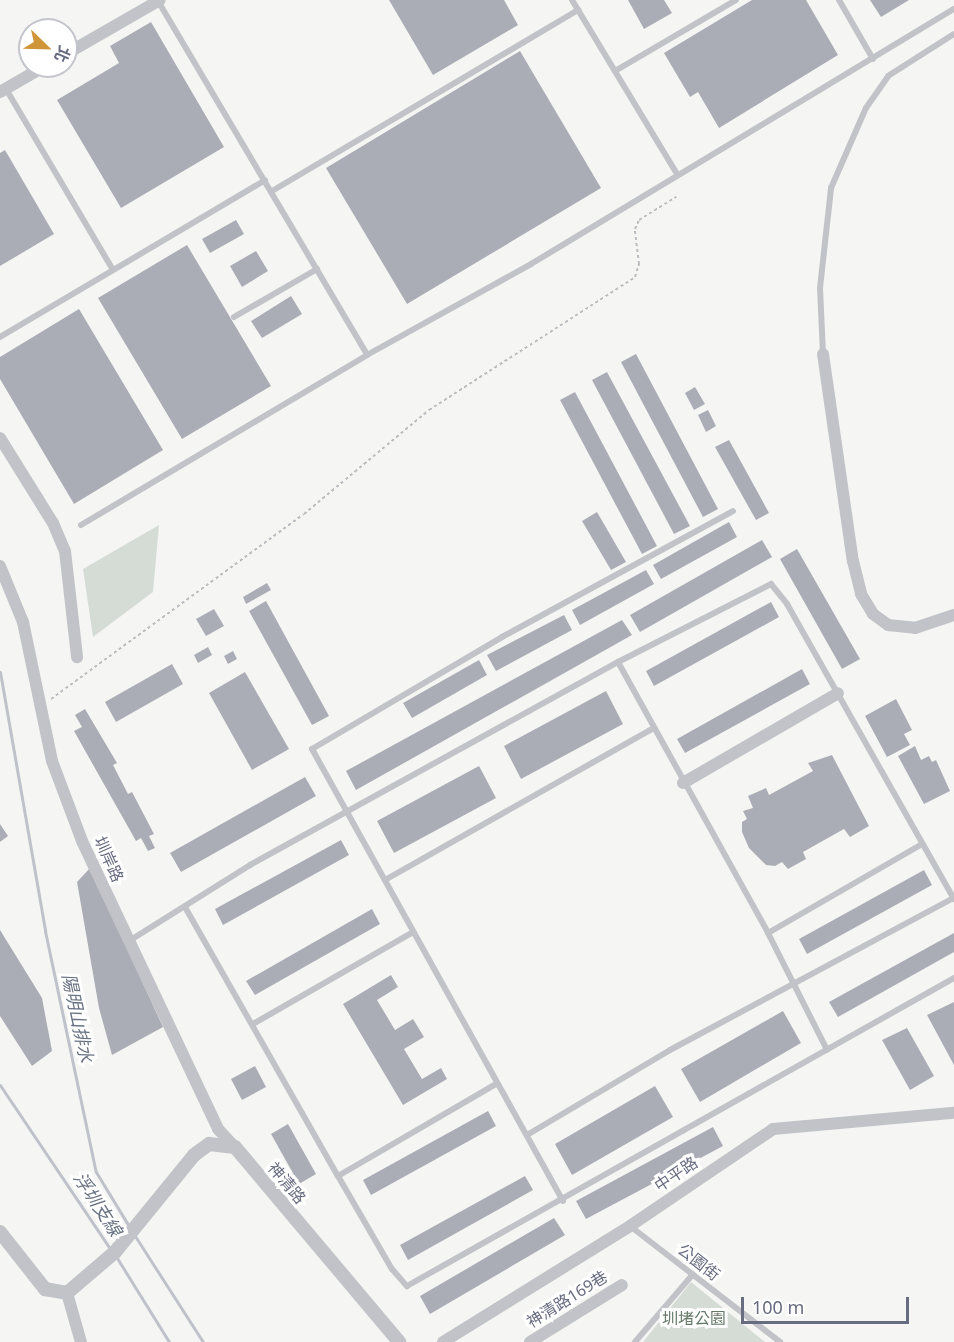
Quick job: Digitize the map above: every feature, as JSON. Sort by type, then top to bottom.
[{"type":"street","points":[[78,47],[159,0]]},
{"type":"street","points":[[3,90],[24,78]]},
{"type":"street","points":[[823,354],[853,561],[861,594],[873,614],[888,625],[915,628],[954,615]]},
{"type":"street","points":[[0,438],[53,523],[65,551],[77,657]]},
{"type":"street","name":"圳岸路","points":[[0,566],[23,622],[52,760],[82,841],[218,1129],[235,1147]]},
{"type":"street","points":[[682,783],[838,693]]},
{"type":"street","name":"中平路","points":[[442,1342],[630,1226],[773,1129],[954,1113]]},
{"type":"street","points":[[67,1293],[110,1257],[140,1224],[194,1155],[208,1144],[235,1147]]},
{"type":"street","name":"神清路","points":[[235,1147],[399,1342]]},
{"type":"street","points":[[0,1232],[45,1289],[67,1293]]},
{"type":"street","name":"神清路169巷","points":[[530,1342],[622,1285]]},
{"type":"street","points":[[67,1293],[81,1342]]},
{"type":"lane","points":[[159,0],[368,355]]},
{"type":"lane","points":[[572,0],[677,174]]},
{"type":"lane","points":[[615,71],[736,0]]},
{"type":"lane","points":[[839,0],[873,59]]},
{"type":"lane","points":[[81,525],[368,355],[531,264],[954,9]]},
{"type":"lane","points":[[272,191],[311,165],[578,10]]},
{"type":"lane","points":[[823,354],[820,288],[831,188],[866,108],[888,76],[954,34]]},
{"type":"lane","points":[[3,90],[112,267]]},
{"type":"lane","points":[[0,337],[112,267],[265,180]]},
{"type":"lane","points":[[234,317],[318,269]]},
{"type":"lane","points":[[563,1201],[312,749],[502,637],[733,511]]},
{"type":"lane","points":[[129,940],[250,865],[618,662],[771,584],[787,604],[954,898],[670,1050],[527,1135]]},
{"type":"lane","points":[[618,662],[652,729],[768,933],[827,1050]]},
{"type":"lane","points":[[385,879],[652,729]]},
{"type":"lane","points":[[768,933],[922,844]]},
{"type":"lane","points":[[185,907],[392,1269],[407,1286],[563,1201],[954,978]]},
{"type":"lane","points":[[253,1024],[413,932]]},
{"type":"lane","points":[[338,1176],[425,1122],[496,1084]]},
{"type":"lane","name":"公園街","points":[[630,1226],[780,1342]]},
{"type":"lane","points":[[634,1342],[693,1274]]},
{"type":"path","points":[[42,706],[304,514],[429,410],[635,277],[639,264],[635,229],[639,220],[676,197]]},
{"type":"green space","points":[[159,525],[153,592],[93,637],[83,569]]},
{"type":"green space","name":"圳堵公園","points":[[691,1282],[765,1342],[643,1342]]},
{"type":"building","points":[[389,0],[504,0],[518,25],[433,75]]},
{"type":"building","points":[[628,0],[664,0],[672,13],[644,29]]},
{"type":"building","points":[[752,0],[806,0],[838,55],[719,128],[698,92],[690,97],[664,53]]},
{"type":"building","points":[[870,0],[909,0],[881,17]]},
{"type":"building","points":[[151,22],[224,147],[121,208],[57,100],[119,63],[110,46]]},
{"type":"building","points":[[520,51],[601,188],[407,304],[326,168]]},
{"type":"building","points":[[5,150],[54,234],[0,266],[0,153]]},
{"type":"building","points":[[236,220],[244,234],[210,253],[202,239]]},
{"type":"building","points":[[187,245],[271,386],[182,439],[98,298]]},
{"type":"building","points":[[256,251],[268,271],[242,287],[230,266]]},
{"type":"building","points":[[291,296],[302,314],[262,338],[251,321]]},
{"type":"building","points":[[79,309],[163,450],[74,504],[0,379],[0,357]]},
{"type":"building","points":[[636,354],[718,509],[703,517],[621,362]]},
{"type":"building","points":[[607,372],[690,526],[674,534],[592,380]]},
{"type":"building","points":[[695,387],[705,404],[694,410],[685,393]]},
{"type":"building","points":[[575,392],[657,546],[642,554],[560,400]]},
{"type":"building","points":[[708,410],[716,426],[706,432],[698,415]]},
{"type":"building","points":[[729,440],[769,513],[756,520],[715,447]]},
{"type":"building","points":[[597,512],[626,562],[611,570],[582,521]]},
{"type":"building","points":[[729,522],[737,537],[661,579],[653,565]]},
{"type":"building","points":[[762,540],[772,557],[640,632],[630,615]]},
{"type":"building","points":[[797,549],[860,659],[842,669],[780,559]]},
{"type":"building","points":[[646,570],[654,584],[580,625],[572,610]]},
{"type":"building","points":[[267,583],[271,590],[246,604],[243,597]]},
{"type":"building","points":[[266,601],[329,716],[312,725],[249,611]]},
{"type":"building","points":[[771,602],[779,617],[654,686],[646,671]]},
{"type":"building","points":[[214,609],[224,626],[206,636],[196,619]]},
{"type":"building","points":[[564,615],[572,630],[496,671],[487,655]]},
{"type":"building","points":[[622,620],[632,635],[356,790],[346,771]]},
{"type":"building","points":[[208,647],[212,655],[198,663],[194,655]]},
{"type":"building","points":[[233,651],[237,659],[228,664],[224,656]]},
{"type":"building","points":[[479,660],[487,675],[412,718],[403,703]]},
{"type":"building","points":[[172,664],[183,684],[116,722],[105,702]]},
{"type":"building","points":[[802,669],[810,684],[685,753],[677,739]]},
{"type":"building","points":[[245,672],[289,749],[252,770],[209,693]]},
{"type":"building","points":[[606,691],[623,724],[521,779],[504,746]]},
{"type":"building","points":[[896,699],[912,730],[904,734],[910,745],[887,757],[865,716]]},
{"type":"building","points":[[85,709],[117,763],[113,765],[128,794],[132,792],[154,834],[149,836],[155,848],[148,851],[141,838],[136,841],[74,731],[82,727],[75,715]]},
{"type":"building","points":[[915,746],[921,760],[929,756],[932,762],[936,760],[950,791],[924,804],[898,756]]},
{"type":"building","points":[[832,755],[869,826],[850,837],[844,829],[803,852],[806,859],[788,869],[782,862],[775,866],[766,865],[749,848],[742,832],[742,822],[747,819],[743,811],[753,808],[748,796],[766,788],[769,795],[813,771],[808,763]]},
{"type":"building","points":[[479,766],[496,798],[394,853],[377,821]]},
{"type":"building","points":[[305,777],[316,796],[181,872],[170,853]]},
{"type":"building","points":[[0,824],[8,836],[0,842]]},
{"type":"building","points":[[341,840],[349,855],[223,925],[215,909]]},
{"type":"building","points":[[90,868],[163,1027],[112,1055],[99,1008],[77,882]]},
{"type":"building","points":[[924,870],[932,885],[807,954],[799,939]]},
{"type":"building","points":[[372,909],[380,924],[255,995],[246,981]]},
{"type":"building","points":[[0,930],[42,998],[52,1051],[32,1066],[0,1016]]},
{"type":"building","points":[[954,933],[954,952],[838,1017],[829,1002]]},
{"type":"building","points":[[391,975],[398,987],[377,1000],[395,1030],[413,1019],[424,1037],[404,1049],[422,1079],[441,1068],[447,1079],[403,1105],[343,1004]]},
{"type":"building","points":[[954,1002],[954,1065],[927,1015]]},
{"type":"building","points":[[783,1011],[801,1043],[700,1102],[681,1069]]},
{"type":"building","points":[[907,1028],[934,1076],[910,1090],[882,1040]]},
{"type":"building","points":[[255,1066],[266,1087],[242,1100],[231,1079]]},
{"type":"building","points":[[655,1086],[673,1117],[572,1175],[555,1144]]},
{"type":"building","points":[[488,1111],[496,1126],[371,1195],[363,1180]]},
{"type":"building","points":[[288,1124],[316,1174],[299,1184],[271,1134]]},
{"type":"building","points":[[713,1127],[723,1146],[586,1219],[576,1201]]},
{"type":"building","points":[[525,1176],[533,1190],[408,1260],[400,1245]]},
{"type":"building","points":[[554,1218],[565,1235],[430,1314],[420,1296]]},
{"type":"waterway","name":"陽明山排水","points":[[0,672],[45,931],[96,1172],[130,1228]]},
{"type":"waterway","name":"浮圳支線","points":[[0,1085],[111,1250]]},
{"type":"waterway","name":"陽明山排水","points":[[135,1236],[203,1342]]},
{"type":"waterway","name":"浮圳支線","points":[[117,1258],[169,1342]]}]
